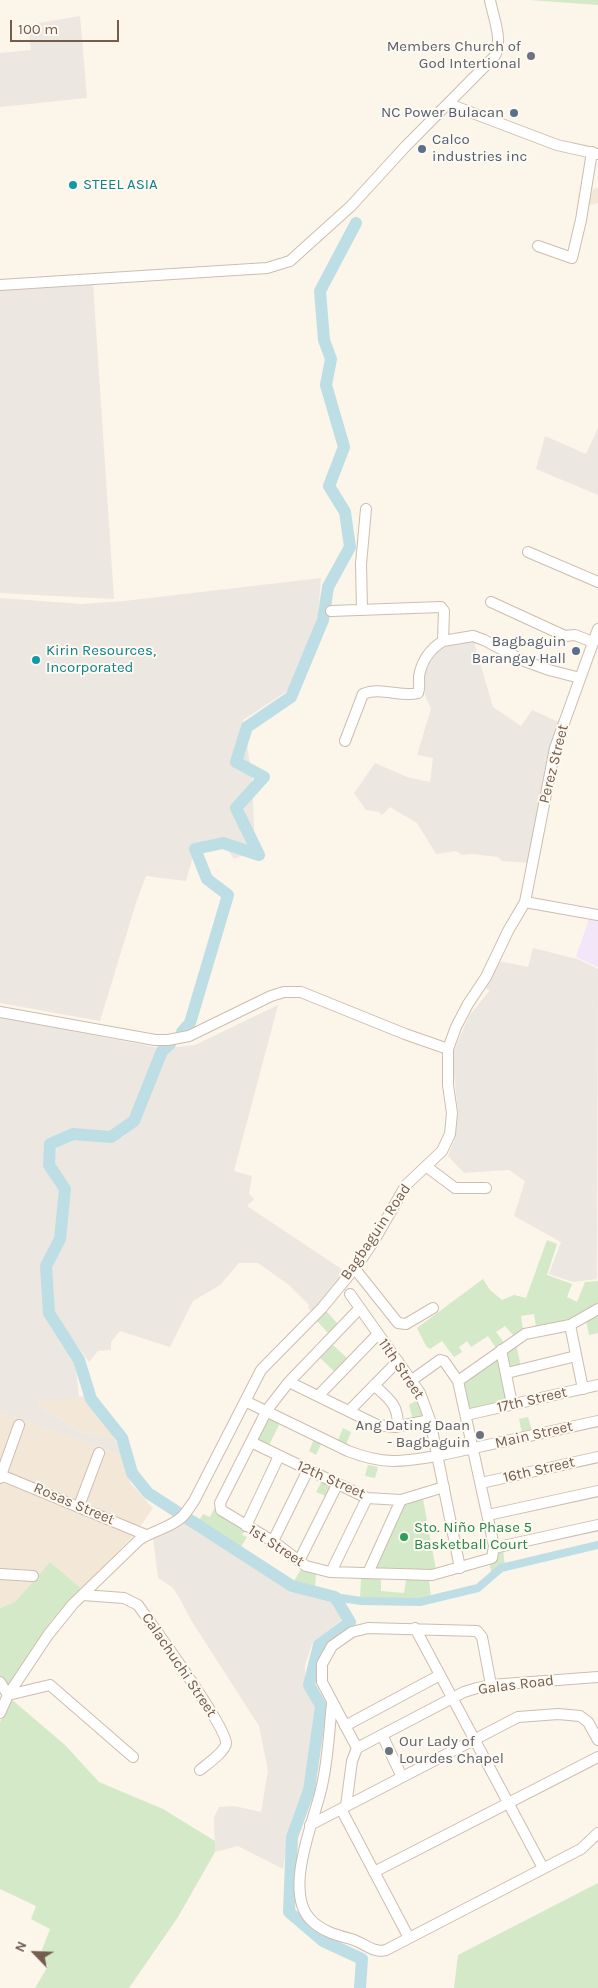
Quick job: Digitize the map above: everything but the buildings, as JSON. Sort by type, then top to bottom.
[{"type":"street","points":[[0,285],[267,268],[290,261],[351,206],[498,51],[499,42],[490,0]]},
{"type":"street","points":[[449,104],[557,145],[595,153],[582,220],[572,258],[538,246]]},
{"type":"street","points":[[362,610],[361,564],[366,509]]},
{"type":"street","points":[[528,552],[598,582]]},
{"type":"street","points":[[491,602],[565,636],[576,635],[593,642]]},
{"type":"street","points":[[331,611],[441,607],[444,611],[443,641]]},
{"type":"street","name":"Perez Street","points":[[525,902],[554,752],[598,629]]},
{"type":"street","points":[[345,741],[364,694],[368,692],[396,692],[410,695],[418,693],[420,687],[419,677],[425,658],[435,646],[443,641],[473,636],[491,643],[522,660],[580,678]]},
{"type":"street","points":[[525,902],[598,916]]},
{"type":"street","name":"Bagbaguin Road","points":[[0,1713],[8,1695],[48,1635],[72,1604],[146,1535],[178,1520],[194,1501],[261,1370],[310,1321],[354,1269],[375,1239],[406,1185],[442,1151],[450,1134],[452,1113],[448,1085],[448,1050],[456,1027],[468,1004],[486,977],[508,931],[525,902]]},
{"type":"street","points":[[0,1012],[155,1040],[168,1040],[189,1036],[271,996],[284,992],[301,992],[448,1050]]},
{"type":"street","points":[[426,1167],[455,1188],[486,1188]]},
{"type":"street","points":[[354,1269],[398,1323],[406,1324],[433,1308]]},
{"type":"street","name":"11th Street","points":[[350,1294],[420,1393],[430,1420],[460,1568]]},
{"type":"street","name":"1st Street","points":[[360,1308],[289,1382],[266,1411],[220,1505],[223,1512],[273,1541],[306,1566],[331,1572],[432,1574],[492,1558],[494,1548]]},
{"type":"street","points":[[458,1381],[525,1334],[570,1325],[598,1309]]},
{"type":"street","points":[[570,1325],[583,1389]]},
{"type":"street","points":[[319,1396],[378,1334]]},
{"type":"street","points":[[501,1350],[512,1404]]},
{"type":"street","points":[[506,1372],[576,1356]]},
{"type":"street","points":[[412,1380],[440,1360],[444,1362],[458,1381],[494,1548],[598,1525]]},
{"type":"street","points":[[348,1411],[398,1361]]},
{"type":"street","points":[[289,1382],[377,1425],[385,1427],[398,1426],[430,1420]]},
{"type":"street","points":[[374,1385],[395,1406],[398,1414],[398,1426]]},
{"type":"street","name":"17th Street","points":[[466,1415],[598,1385]]},
{"type":"street","name":"Main Street","points":[[245,1400],[366,1458],[384,1462],[411,1461],[437,1456],[598,1420]]},
{"type":"street","points":[[1,1476],[19,1425]]},
{"type":"street","name":"12th Street","points":[[251,1442],[367,1498],[401,1500],[444,1487]]},
{"type":"street","points":[[79,1506],[100,1453]]},
{"type":"street","points":[[246,1526],[280,1456]]},
{"type":"street","name":"16th Street","points":[[481,1484],[598,1457]]},
{"type":"street","points":[[273,1541],[308,1470]]},
{"type":"street","name":"Rosas Street","points":[[1,1476],[79,1506],[146,1535]]},
{"type":"street","points":[[299,1561],[337,1485]]},
{"type":"street","points":[[488,1515],[598,1491]]},
{"type":"street","points":[[331,1572],[367,1498]]},
{"type":"street","points":[[368,1573],[401,1500]]},
{"type":"street","points":[[0,1574],[33,1576]]},
{"type":"street","name":"Calachuchi Street","points":[[83,1595],[124,1598],[138,1605],[196,1690],[220,1726],[226,1742],[224,1749],[200,1770]]},
{"type":"street","points":[[409,1938],[343,1808],[352,1761],[357,1748],[322,1682],[321,1673],[326,1654],[332,1646],[347,1635],[361,1629],[376,1627],[480,1632],[491,1685]]},
{"type":"street","points":[[415,1628],[543,1868]]},
{"type":"street","points":[[345,1726],[440,1675]]},
{"type":"street","name":"Galas Road","points":[[357,1748],[464,1692],[491,1685],[598,1677]]},
{"type":"street","points":[[0,1682],[8,1695],[50,1685],[133,1757]]},
{"type":"street","points":[[332,1703],[324,1776],[310,1824],[300,1884],[301,1901],[310,1919],[329,1933],[358,1941],[377,1951],[386,1950],[581,1849],[598,1833]]},
{"type":"street","points":[[310,1824],[518,1717],[558,1714],[575,1715],[584,1718],[598,1740]]},
{"type":"street","points":[[382,1735],[402,1777]]},
{"type":"street","points":[[374,1872],[598,1757]]},
{"type":"shaded area","points":[[80,16],[87,98],[0,107],[0,53],[31,50],[28,25]]},
{"type":"shaded area","points":[[598,188],[598,203],[585,206],[593,189]]},
{"type":"shaded area","points":[[93,284],[114,599],[0,593],[0,290]]},
{"type":"shaded area","points":[[598,428],[598,495],[536,469],[545,436],[586,454]]},
{"type":"shaded area","points":[[321,578],[318,615],[295,686],[243,720],[252,776],[255,850],[234,859],[223,843],[195,849],[186,881],[146,876],[100,1021],[0,1003],[0,598],[81,604],[124,601]]},
{"type":"shaded area","points":[[473,639],[493,707],[521,726],[532,710],[559,722],[529,863],[502,861],[498,857],[472,854],[462,855],[456,851],[436,854],[417,823],[390,807],[382,815],[379,812],[366,810],[354,793],[375,763],[407,777],[430,782],[433,758],[417,755],[431,709],[420,677],[434,650],[447,642]]},
{"type":"shaded area","points":[[598,916],[598,967],[576,957],[589,919]]},
{"type":"shaded area","points":[[533,948],[577,959],[598,969],[597,1279],[573,1282],[549,1274],[561,1242],[514,1216],[525,1181],[509,1170],[464,1173],[448,1156],[454,1141],[458,1112],[452,1055],[469,1016],[490,990],[486,989],[498,961],[528,967]]},
{"type":"shaded area","points":[[278,1005],[234,1171],[252,1176],[249,1194],[254,1199],[247,1206],[346,1272],[313,1313],[308,1308],[309,1305],[289,1285],[258,1263],[239,1263],[220,1285],[193,1301],[170,1347],[120,1331],[111,1342],[111,1350],[98,1351],[89,1362],[53,1312],[50,1266],[63,1244],[71,1190],[52,1164],[58,1144],[70,1138],[109,1141],[124,1136],[141,1114],[167,1048],[195,1045]]},
{"type":"shaded area","points":[[0,1017],[159,1048],[131,1120],[103,1135],[74,1131],[47,1140],[44,1164],[62,1189],[57,1239],[42,1269],[47,1317],[75,1359],[79,1398],[40,1401],[39,1406],[80,1432],[114,1438],[124,1457],[0,1412]]},
{"type":"shaded area","points":[[85,1396],[105,1420],[114,1438],[80,1432],[39,1406],[40,1401]]},
{"type":"shaded area","points":[[0,1412],[124,1457],[131,1484],[153,1508],[134,1535],[82,1589],[50,1562],[15,1602],[0,1608]]},
{"type":"shaded area","points":[[184,1520],[291,1591],[334,1603],[344,1618],[312,1644],[305,1665],[305,1688],[316,1710],[306,1782],[291,1822],[283,1869],[238,1846],[215,1852],[214,1817],[219,1807],[234,1806],[261,1812],[268,1771],[259,1726],[191,1620],[179,1597],[172,1587],[158,1578],[153,1537]]},
{"type":"green space","points":[[530,0],[598,0],[598,5]]},
{"type":"green space","points":[[547,1240],[557,1244],[547,1275],[572,1284],[567,1297],[577,1302],[585,1282],[598,1281],[598,1304],[569,1322],[536,1327],[534,1314],[521,1316],[523,1330],[514,1336],[505,1326],[496,1332],[505,1344],[497,1350],[488,1336],[471,1347],[467,1341],[459,1347],[462,1352],[454,1357],[442,1341],[430,1349],[426,1346],[417,1328],[483,1279],[490,1290],[502,1300],[514,1295],[526,1298]]},
{"type":"green space","points":[[326,1311],[339,1325],[329,1334],[317,1321]]},
{"type":"green space","points":[[598,1314],[598,1333],[589,1335],[586,1320]]},
{"type":"green space","points":[[331,1343],[350,1361],[337,1374],[319,1357]]},
{"type":"green space","points":[[516,1344],[521,1367],[508,1369],[506,1351]]},
{"type":"green space","points":[[499,1358],[509,1400],[506,1404],[469,1412],[463,1385],[465,1381]]},
{"type":"green space","points":[[420,1398],[427,1418],[413,1420],[409,1405]]},
{"type":"green space","points":[[528,1417],[532,1431],[522,1433],[519,1419]]},
{"type":"green space","points":[[270,1418],[280,1423],[268,1447],[255,1440],[265,1419]]},
{"type":"green space","points":[[343,1428],[351,1432],[346,1445],[338,1440]]},
{"type":"green space","points":[[314,1439],[322,1442],[316,1455],[309,1451]]},
{"type":"green space","points":[[368,1465],[378,1467],[375,1478],[365,1476]]},
{"type":"green space","points":[[322,1481],[334,1486],[328,1497],[316,1492]]},
{"type":"green space","points":[[423,1499],[436,1570],[431,1572],[376,1569],[374,1567],[402,1504]]},
{"type":"green space","points":[[217,1503],[245,1530],[242,1535],[247,1537],[239,1550],[189,1519],[193,1515],[200,1519],[203,1514],[210,1517]]},
{"type":"green space","points":[[503,1549],[505,1566],[492,1575],[489,1561],[496,1550]]},
{"type":"green space","points":[[50,1562],[82,1589],[52,1620],[7,1688],[0,1676],[0,1608],[15,1602]]},
{"type":"green space","points":[[301,1569],[316,1573],[315,1588],[303,1588],[293,1583]]},
{"type":"green space","points":[[361,1578],[381,1579],[381,1591],[404,1593],[406,1580],[429,1579],[431,1598],[419,1601],[360,1599]]},
{"type":"green space","points":[[10,1698],[65,1745],[99,1782],[163,1809],[215,1841],[215,1852],[178,1917],[129,1988],[35,1988],[48,1966],[39,1958],[50,1929],[31,1919],[36,1906],[0,1889],[0,1722]]},
{"type":"green space","points":[[598,1883],[598,1988],[454,1988],[458,1955]]},
{"type":"waterway","points":[[182,1032],[190,1023],[228,895],[207,879],[195,849],[223,843],[259,855],[236,808],[264,777],[236,762],[247,727],[291,697],[323,620],[328,587],[350,547],[345,512],[329,486],[344,447],[326,385],[331,359],[324,340],[320,291],[356,223]]},
{"type":"waterway","points":[[170,1044],[162,1051],[134,1121],[111,1137],[73,1134],[50,1144],[49,1165],[65,1189],[60,1239],[46,1266],[49,1313],[79,1360],[91,1399],[122,1438],[132,1473],[148,1493],[292,1586],[335,1597],[350,1622],[319,1645],[309,1685],[321,1706],[309,1790],[292,1837],[289,1912],[323,1941],[362,1959],[360,1988]]},
{"type":"waterway","points":[[335,1597],[361,1601],[420,1602],[478,1588],[501,1568],[598,1545]]},
{"type":"place","name":"Members Church of God Intertional","points":[[531,56]]},
{"type":"place","name":"NC Power Bulacan","points":[[514,113]]},
{"type":"place","name":"Calco industries inc","points":[[422,149]]},
{"type":"place","name":"STEEL ASIA","points":[[73,185]]},
{"type":"place","name":"Bagbaguin Barangay Hall","points":[[576,651]]},
{"type":"place","name":"Kirin Resources, Incorporated","points":[[36,660]]},
{"type":"place","name":"Ang Dating Daan - Bagbaguin","points":[[480,1435]]},
{"type":"place","name":"Sto. Niño Phase 5 Basketball Court","points":[[404,1537]]},
{"type":"place","name":"Our Lady of Lourdes Chapel","points":[[389,1751]]}]
